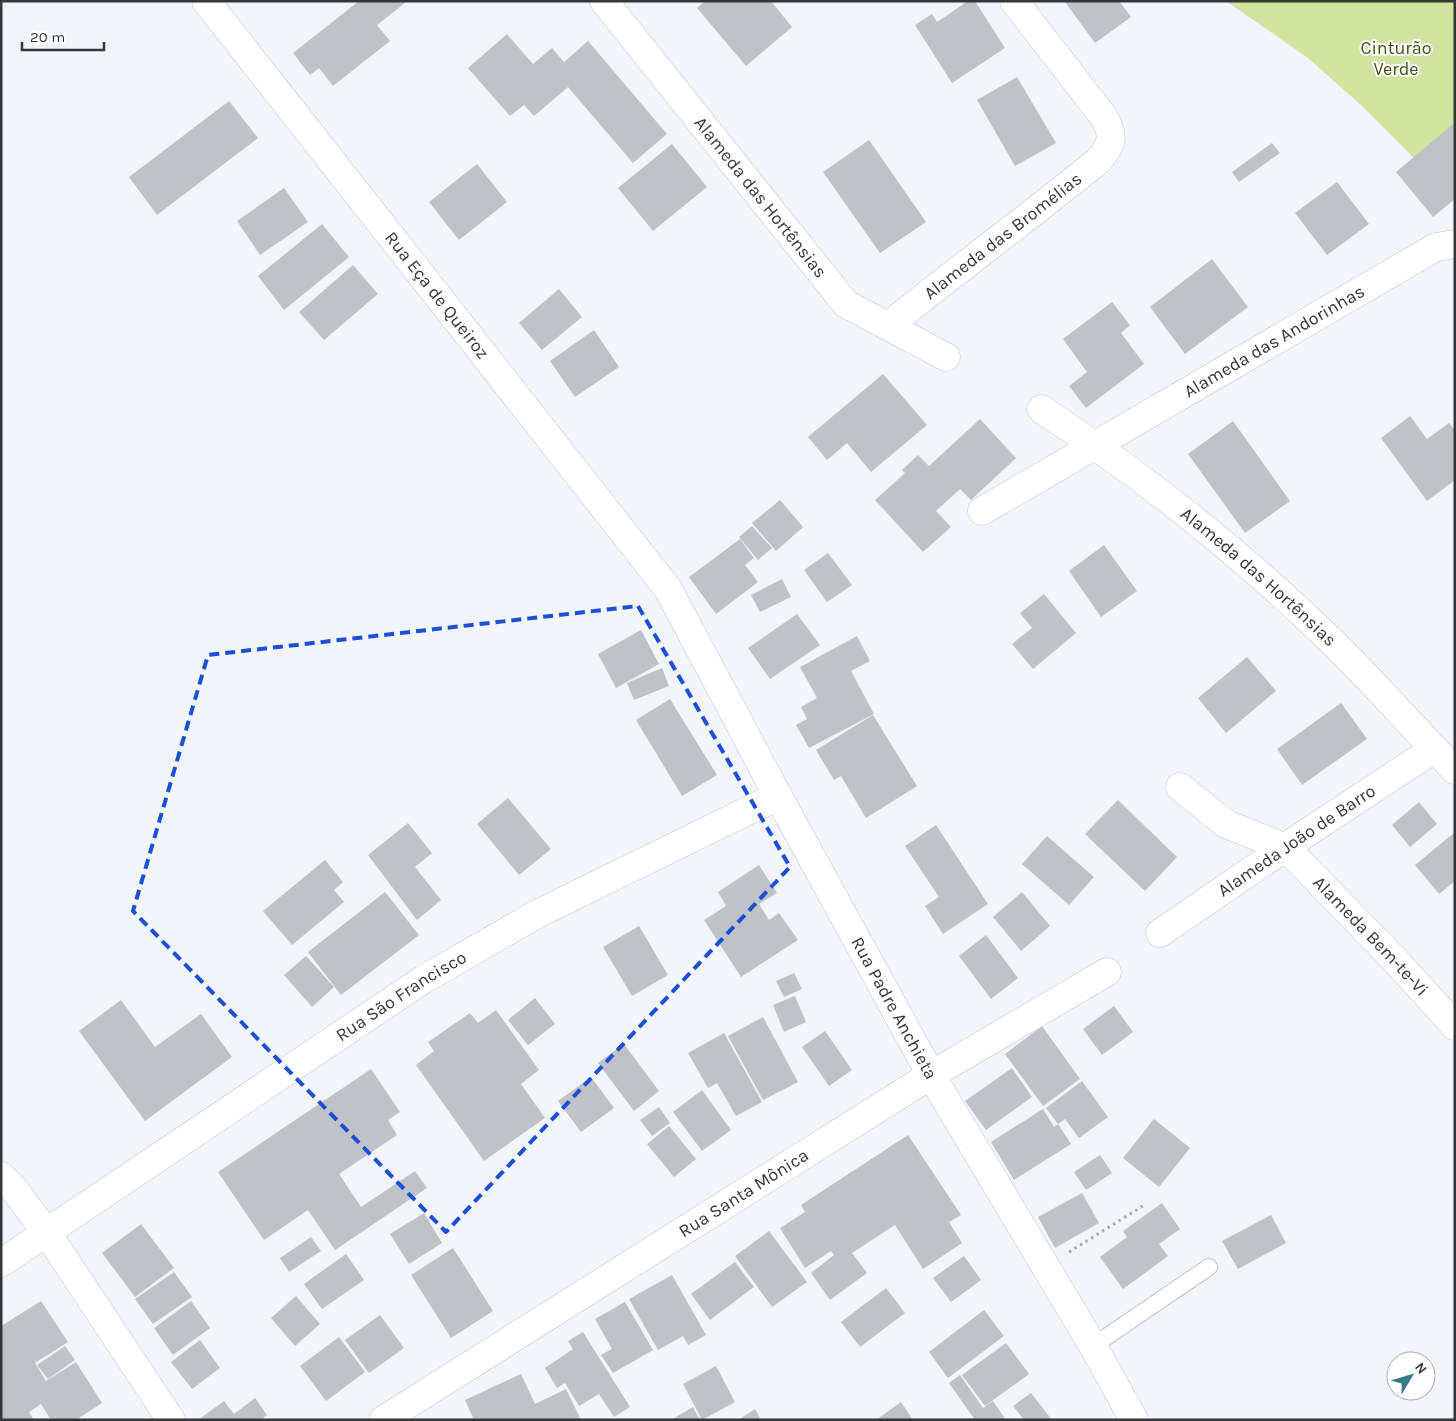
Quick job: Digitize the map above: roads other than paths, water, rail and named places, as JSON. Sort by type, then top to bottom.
[{"type":"street","name":"Rua Eça de Queiroz","points":[[206,1],[668,589]]},
{"type":"street","name":"Alameda das Hortênsias","points":[[604,1],[846,304],[946,357]]},
{"type":"street","name":"Alameda das Bromélias","points":[[888,326],[937,286],[1034,213],[1098,161],[1107,151],[1111,140],[1110,128],[1103,116],[1014,1]]},
{"type":"street","name":"Alameda das Andorinhas","points":[[982,510],[1436,247],[1455,244]]},
{"type":"street","name":"Alameda das Hortênsias","points":[[1041,409],[1096,445],[1242,559],[1324,634],[1455,770]]},
{"type":"street","name":"Rua Padre Anchieta","points":[[668,589],[930,1075],[1093,1346],[1134,1420]]},
{"type":"street","name":"Alameda João de Barro","points":[[1160,933],[1434,749]]},
{"type":"street","points":[[1180,787],[1226,824],[1286,848]]},
{"type":"street","name":"Rua São Francisco","points":[[1,1263],[424,979],[537,914],[778,796]]},
{"type":"street","name":"Alameda Bem-te-Vi","points":[[1286,848],[1394,959],[1455,1026]]},
{"type":"street","name":"Rua Santa Mônica","points":[[383,1420],[930,1075],[1107,972]]},
{"type":"street","points":[[1,1176],[13,1188],[47,1233],[171,1420]]},
{"type":"lane","points":[[1093,1346],[1210,1267]]},
{"type":"park label","name":"Cinturão Verde","points":[[1396,58]]}]
